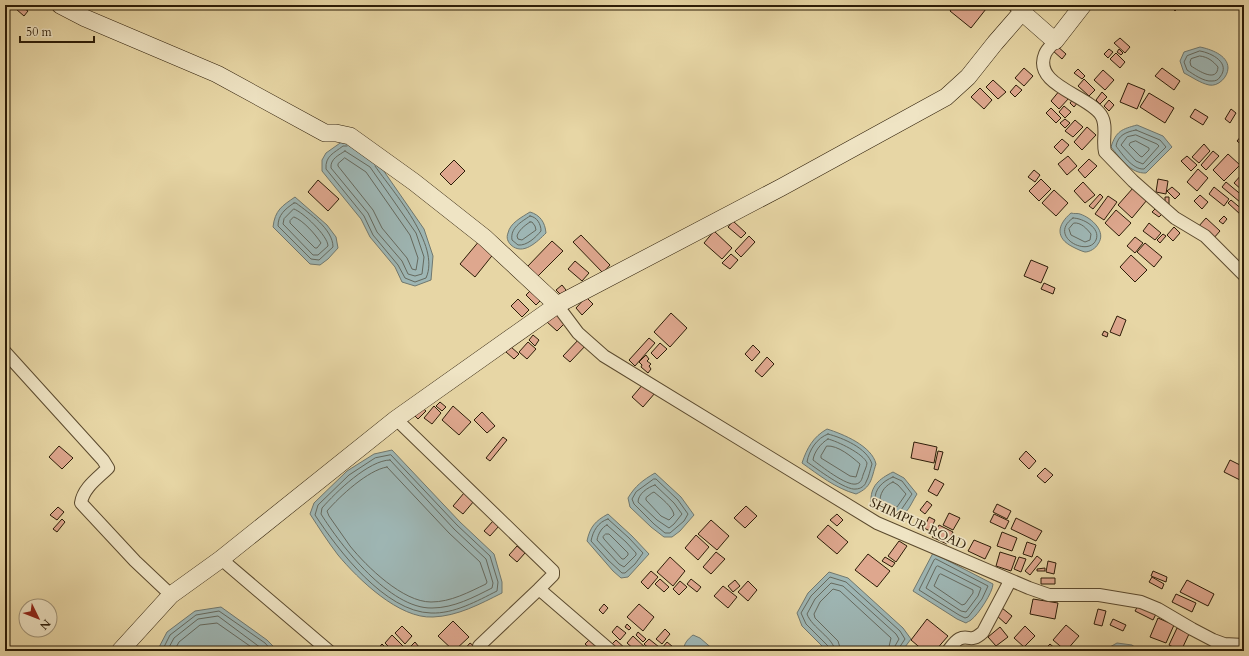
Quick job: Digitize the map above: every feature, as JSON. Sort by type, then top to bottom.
[{"type":"street","points":[[60,5],[85,18],[217,74],[325,133],[336,133],[350,136],[414,182],[485,238],[557,305]]},
{"type":"street","points":[[1083,5],[1055,42],[1045,52],[1043,62],[1044,69],[1050,79],[1093,106],[1101,115],[1105,124],[1105,152],[1133,181],[1175,218],[1205,236],[1244,276]]},
{"type":"street","points":[[120,651],[171,595],[221,559],[396,419],[557,305],[782,187],[946,98],[968,77],[995,43],[1018,8],[1055,42]]},
{"type":"street","name":"SHIMPUR ROAD","points":[[557,305],[578,333],[604,356],[877,524],[1010,581],[1049,595],[1099,595],[1141,602],[1158,609],[1213,640],[1224,644],[1244,645]]},
{"type":"street","points":[[5,352],[89,444],[108,468],[86,490],[82,496],[81,503],[134,561],[171,595]]},
{"type":"street","points":[[396,419],[553,571],[553,575],[479,646]]},
{"type":"street","points":[[221,559],[329,651]]},
{"type":"street","points":[[948,651],[958,639],[972,639],[978,637],[983,632],[1010,581]]},
{"type":"street","points":[[539,589],[611,651]]},
{"type":"water","points":[[1200,47],[1218,53],[1227,63],[1228,71],[1219,83],[1209,85],[1184,73],[1180,61],[1184,52]]},
{"type":"water","points":[[1137,125],[1163,136],[1172,147],[1146,173],[1135,171],[1122,160],[1111,147],[1117,134],[1127,128]]},
{"type":"water","points":[[343,141],[381,167],[424,229],[433,256],[431,280],[415,286],[402,282],[395,267],[370,237],[361,219],[322,171],[322,160],[326,153]]},
{"type":"water","points":[[295,197],[327,225],[336,237],[338,248],[320,265],[310,264],[273,227],[277,212]]},
{"type":"water","points":[[530,212],[537,215],[541,220],[546,233],[530,246],[520,249],[516,248],[509,243],[507,235],[509,229]]},
{"type":"water","points":[[1071,213],[1085,216],[1097,226],[1101,235],[1093,250],[1087,252],[1082,251],[1063,240],[1060,231],[1061,227],[1063,222]]},
{"type":"water","points":[[827,429],[841,434],[863,446],[869,452],[876,464],[872,478],[868,485],[856,494],[834,485],[802,463],[811,443]]},
{"type":"water","points":[[392,450],[460,522],[494,554],[502,582],[502,593],[460,612],[433,617],[420,616],[407,612],[393,605],[380,596],[356,575],[338,555],[310,514],[314,503],[347,471],[374,454]]},
{"type":"water","points":[[893,472],[904,478],[917,494],[905,513],[896,516],[882,512],[871,503],[872,492],[876,484]]},
{"type":"water","points":[[655,473],[681,497],[694,515],[680,531],[672,537],[664,537],[630,507],[628,498],[633,490]]},
{"type":"water","points":[[608,514],[649,554],[628,577],[621,578],[613,571],[587,541],[594,525]]},
{"type":"water","points":[[933,553],[993,584],[991,592],[981,609],[971,620],[966,623],[957,619],[913,591]]},
{"type":"water","points":[[829,572],[848,578],[903,628],[911,639],[902,651],[827,651],[802,626],[797,613],[808,593]]},
{"type":"water","points":[[221,607],[267,640],[278,651],[157,651],[167,632],[195,611]]},
{"type":"water","points":[[693,635],[700,638],[715,651],[684,651],[685,644]]},
{"type":"water","points":[[1117,643],[1132,645],[1140,651],[1106,651],[1108,648]]},
{"type":"building","points":[[19,5],[28,11],[24,16],[16,9]]},
{"type":"building","points":[[954,5],[982,5],[986,9],[971,28],[950,11]]},
{"type":"building","points":[[1061,5],[1071,5],[1066,10]]},
{"type":"building","points":[[1180,5],[1175,11],[1171,6]]},
{"type":"building","points":[[1120,38],[1130,47],[1125,53],[1114,43]]},
{"type":"building","points":[[1056,45],[1066,54],[1062,59],[1052,50]]},
{"type":"building","points":[[1109,49],[1113,52],[1108,58],[1104,54]]},
{"type":"building","points":[[1119,49],[1123,53],[1121,55],[1117,52]]},
{"type":"building","points":[[1116,53],[1125,62],[1120,68],[1110,59]]},
{"type":"building","points":[[1024,68],[1033,76],[1024,86],[1015,78]]},
{"type":"building","points":[[1162,68],[1180,81],[1174,90],[1155,76]]},
{"type":"building","points":[[1078,69],[1085,76],[1082,79],[1074,73]]},
{"type":"building","points":[[1103,70],[1114,80],[1105,90],[1094,80]]},
{"type":"building","points":[[1084,79],[1095,90],[1089,96],[1078,86]]},
{"type":"building","points":[[993,80],[1006,92],[998,99],[986,87]]},
{"type":"building","points":[[1128,83],[1145,90],[1137,109],[1120,102]]},
{"type":"building","points":[[1016,85],[1022,90],[1015,97],[1010,92]]},
{"type":"building","points":[[980,88],[992,100],[984,109],[971,97]]},
{"type":"building","points":[[1060,90],[1069,98],[1059,109],[1051,101]]},
{"type":"building","points":[[1102,92],[1107,97],[1100,104],[1096,100]]},
{"type":"building","points":[[1149,93],[1174,108],[1165,123],[1140,107]]},
{"type":"building","points":[[1074,98],[1078,102],[1074,107],[1070,103]]},
{"type":"building","points":[[1109,100],[1114,105],[1109,111],[1104,106]]},
{"type":"building","points":[[1064,106],[1071,112],[1065,118],[1059,112]]},
{"type":"building","points":[[1051,108],[1061,118],[1056,123],[1046,113]]},
{"type":"building","points":[[1195,109],[1208,117],[1203,125],[1190,117]]},
{"type":"building","points":[[1231,109],[1236,113],[1230,123],[1225,119]]},
{"type":"building","points":[[1065,119],[1070,123],[1065,128],[1060,123]]},
{"type":"building","points":[[1075,120],[1083,127],[1073,137],[1065,131]]},
{"type":"building","points":[[1087,127],[1096,135],[1082,150],[1074,142]]},
{"type":"building","points":[[1242,135],[1244,137],[1244,147],[1237,141]]},
{"type":"building","points":[[1062,139],[1069,145],[1061,154],[1054,147]]},
{"type":"building","points":[[1204,144],[1210,151],[1199,163],[1192,157]]},
{"type":"building","points":[[1213,151],[1219,156],[1206,170],[1201,165]]},
{"type":"building","points":[[1228,154],[1240,165],[1224,181],[1213,170]]},
{"type":"building","points":[[1068,156],[1077,166],[1067,175],[1058,164]]},
{"type":"building","points":[[1187,156],[1197,165],[1191,171],[1181,161]]},
{"type":"building","points":[[1089,159],[1097,166],[1085,178],[1078,170]]},
{"type":"building","points":[[454,160],[465,171],[451,185],[440,174]]},
{"type":"building","points":[[1198,169],[1208,178],[1197,191],[1187,182]]},
{"type":"building","points":[[1034,170],[1040,175],[1035,182],[1028,177]]},
{"type":"building","points":[[1242,174],[1244,176],[1244,187],[1242,190],[1234,183]]},
{"type":"building","points":[[1041,179],[1051,189],[1039,201],[1029,191]]},
{"type":"building","points":[[1158,179],[1168,181],[1166,194],[1156,192]]},
{"type":"building","points":[[318,180],[339,199],[328,211],[308,192]]},
{"type":"building","points":[[1083,182],[1095,195],[1085,203],[1074,191]]},
{"type":"building","points":[[1226,182],[1244,197],[1240,202],[1222,187]]},
{"type":"building","points":[[1172,187],[1180,194],[1175,199],[1167,191]]},
{"type":"building","points":[[1214,187],[1229,199],[1224,206],[1209,194]]},
{"type":"building","points":[[1133,188],[1147,200],[1132,218],[1118,205]]},
{"type":"building","points":[[1054,190],[1068,203],[1056,216],[1042,203]]},
{"type":"building","points":[[1100,194],[1103,197],[1093,209],[1089,206]]},
{"type":"building","points":[[1200,195],[1208,202],[1202,209],[1194,201]]},
{"type":"building","points":[[1108,196],[1117,202],[1104,220],[1095,214]]},
{"type":"building","points":[[1165,197],[1169,197],[1169,204],[1165,203]]},
{"type":"building","points":[[1231,200],[1244,211],[1241,215],[1228,203]]},
{"type":"building","points":[[1156,208],[1162,214],[1159,217],[1152,212]]},
{"type":"building","points":[[1116,210],[1131,223],[1119,236],[1105,223]]},
{"type":"building","points":[[1224,216],[1227,219],[1223,224],[1219,221]]},
{"type":"building","points":[[1206,218],[1220,231],[1213,239],[1198,227]]},
{"type":"building","points":[[733,221],[746,233],[741,238],[728,227]]},
{"type":"building","points":[[1149,223],[1161,233],[1155,240],[1143,231]]},
{"type":"building","points":[[1174,227],[1180,233],[1173,241],[1167,235]]},
{"type":"building","points":[[714,231],[732,248],[722,259],[704,243]]},
{"type":"building","points":[[1163,234],[1166,236],[1160,243],[1157,240]]},
{"type":"building","points":[[581,235],[610,265],[603,273],[573,242]]},
{"type":"building","points":[[749,236],[755,242],[741,257],[735,251]]},
{"type":"building","points":[[1135,237],[1143,243],[1135,253],[1127,246]]},
{"type":"building","points":[[480,240],[495,252],[475,277],[460,264]]},
{"type":"building","points":[[552,241],[563,251],[537,277],[527,267]]},
{"type":"building","points":[[1145,243],[1162,257],[1154,267],[1137,252]]},
{"type":"building","points":[[731,254],[738,260],[730,269],[722,263]]},
{"type":"building","points":[[1131,255],[1147,270],[1135,282],[1120,267]]},
{"type":"building","points":[[1031,260],[1048,267],[1041,283],[1024,276]]},
{"type":"building","points":[[575,261],[589,273],[582,281],[568,269]]},
{"type":"building","points":[[1044,283],[1055,288],[1053,294],[1041,289]]},
{"type":"building","points":[[562,285],[566,290],[561,295],[556,290]]},
{"type":"building","points":[[534,287],[544,297],[536,305],[526,295]]},
{"type":"building","points":[[586,297],[593,304],[582,315],[576,308]]},
{"type":"building","points":[[518,299],[529,310],[522,317],[511,306]]},
{"type":"building","points":[[556,313],[566,322],[557,331],[547,322]]},
{"type":"building","points":[[671,313],[687,328],[670,347],[654,332]]},
{"type":"building","points":[[1117,316],[1126,320],[1120,336],[1110,332]]},
{"type":"building","points":[[1104,331],[1108,333],[1107,337],[1102,335]]},
{"type":"building","points":[[533,335],[539,340],[535,346],[529,340]]},
{"type":"building","points":[[581,337],[588,343],[570,362],[563,356]]},
{"type":"building","points":[[649,338],[655,343],[635,366],[629,360]]},
{"type":"building","points":[[528,342],[536,349],[527,359],[519,352]]},
{"type":"building","points":[[660,343],[667,349],[657,359],[651,353]]},
{"type":"building","points":[[753,345],[760,352],[752,361],[745,354]]},
{"type":"building","points":[[511,347],[519,354],[514,359],[506,352]]},
{"type":"building","points":[[646,355],[649,359],[647,361],[651,364],[649,366],[651,369],[648,373],[641,367],[642,365],[639,362]]},
{"type":"building","points":[[767,357],[774,364],[762,377],[755,371]]},
{"type":"building","points":[[644,383],[655,393],[643,407],[632,397]]},
{"type":"building","points":[[440,402],[446,407],[442,411],[436,406]]},
{"type":"building","points":[[420,406],[426,411],[418,419],[413,414]]},
{"type":"building","points":[[434,406],[441,413],[432,424],[424,418]]},
{"type":"building","points":[[453,406],[471,422],[459,435],[442,420]]},
{"type":"building","points":[[482,412],[495,426],[487,433],[474,420]]},
{"type":"building","points":[[503,437],[507,440],[490,461],[486,458]]},
{"type":"building","points":[[914,442],[937,447],[934,463],[911,458]]},
{"type":"building","points":[[59,446],[73,458],[62,469],[49,457]]},
{"type":"building","points":[[938,451],[943,452],[938,470],[934,469]]},
{"type":"building","points":[[1026,451],[1036,461],[1029,469],[1019,459]]},
{"type":"building","points":[[1230,460],[1244,467],[1244,482],[1224,472]]},
{"type":"building","points":[[1045,468],[1053,475],[1045,483],[1037,476]]},
{"type":"building","points":[[935,479],[944,484],[937,496],[928,491]]},
{"type":"building","points":[[464,493],[474,501],[463,514],[453,506]]},
{"type":"building","points":[[927,501],[932,505],[925,514],[920,510]]},
{"type":"building","points":[[997,504],[1011,511],[1007,519],[993,512]]},
{"type":"building","points":[[746,506],[757,516],[745,528],[734,518]]},
{"type":"building","points":[[58,507],[64,512],[57,520],[50,515]]},
{"type":"building","points":[[949,513],[960,518],[953,530],[943,525]]},
{"type":"building","points":[[837,514],[843,520],[837,526],[830,520]]},
{"type":"building","points":[[994,514],[1009,521],[1005,529],[990,522]]},
{"type":"building","points":[[929,517],[935,520],[930,531],[924,528]]},
{"type":"building","points":[[1016,518],[1042,531],[1036,541],[1011,529]]},
{"type":"building","points":[[62,519],[65,522],[57,532],[53,529]]},
{"type":"building","points":[[711,520],[729,536],[717,550],[698,534]]},
{"type":"building","points":[[493,521],[499,526],[490,536],[484,531]]},
{"type":"building","points":[[828,525],[848,542],[837,554],[817,537]]},
{"type":"building","points":[[939,525],[953,532],[947,544],[932,537]]},
{"type":"building","points":[[1002,532],[1017,538],[1012,551],[997,546]]},
{"type":"building","points":[[696,535],[709,547],[698,560],[685,548]]},
{"type":"building","points":[[974,540],[991,547],[985,559],[968,551]]},
{"type":"building","points":[[899,541],[907,546],[896,562],[888,556]]},
{"type":"building","points":[[1027,542],[1036,545],[1032,557],[1023,554]]},
{"type":"building","points":[[517,546],[525,553],[517,562],[509,555]]},
{"type":"building","points":[[716,552],[725,559],[711,574],[703,567]]},
{"type":"building","points":[[1000,552],[1016,557],[1011,571],[996,566]]},
{"type":"building","points":[[868,554],[890,571],[877,587],[855,570]]},
{"type":"building","points":[[1037,556],[1042,560],[1030,575],[1025,571]]},
{"type":"building","points":[[670,557],[685,571],[673,586],[657,572]]},
{"type":"building","points":[[885,557],[895,563],[892,567],[882,561]]},
{"type":"building","points":[[1019,557],[1026,559],[1021,572],[1014,569]]},
{"type":"building","points":[[1048,561],[1056,563],[1054,574],[1046,572]]},
{"type":"building","points":[[1045,568],[1045,571],[1037,571],[1037,569]]},
{"type":"building","points":[[651,571],[658,577],[648,589],[641,582]]},
{"type":"building","points":[[1153,571],[1167,577],[1166,582],[1151,576]]},
{"type":"building","points":[[1152,577],[1164,584],[1162,589],[1149,582]]},
{"type":"building","points":[[1041,578],[1055,578],[1055,584],[1041,584]]},
{"type":"building","points":[[660,579],[669,587],[664,592],[655,584]]},
{"type":"building","points":[[691,579],[701,587],[697,592],[687,584]]},
{"type":"building","points":[[735,580],[740,586],[733,592],[728,586]]},
{"type":"building","points":[[1187,580],[1214,594],[1208,606],[1180,592]]},
{"type":"building","points":[[680,581],[687,587],[679,595],[673,589]]},
{"type":"building","points":[[748,581],[757,590],[748,601],[738,592]]},
{"type":"building","points":[[723,586],[737,597],[728,608],[714,596]]},
{"type":"building","points":[[1176,594],[1196,603],[1192,612],[1172,602]]},
{"type":"building","points":[[1033,599],[1058,603],[1055,619],[1030,614]]},
{"type":"building","points":[[604,604],[608,608],[603,614],[599,610]]},
{"type":"building","points":[[639,604],[654,617],[643,631],[627,617]]},
{"type":"building","points":[[1139,604],[1157,612],[1153,620],[1135,611]]},
{"type":"building","points":[[1002,608],[1012,616],[1006,624],[996,615]]},
{"type":"building","points":[[1098,609],[1106,611],[1102,626],[1094,624]]},
{"type":"building","points":[[1158,618],[1174,625],[1166,643],[1150,637]]},
{"type":"building","points":[[927,619],[948,636],[935,651],[924,651],[911,640]]},
{"type":"building","points":[[1113,619],[1126,625],[1123,631],[1110,625]]},
{"type":"building","points":[[453,621],[469,637],[454,651],[438,636]]},
{"type":"building","points":[[627,624],[631,628],[629,630],[625,627]]},
{"type":"building","points":[[1066,625],[1079,636],[1066,651],[1053,640]]},
{"type":"building","points":[[402,626],[412,636],[405,644],[395,633]]},
{"type":"building","points":[[617,626],[626,633],[620,640],[612,632]]},
{"type":"building","points":[[1025,626],[1035,636],[1024,647],[1014,638]]},
{"type":"building","points":[[1000,627],[1008,637],[996,646],[988,637]]},
{"type":"building","points":[[1177,628],[1189,634],[1181,651],[1169,645]]},
{"type":"building","points":[[665,629],[670,634],[662,644],[656,639]]},
{"type":"building","points":[[638,632],[646,639],[643,642],[636,635]]},
{"type":"building","points":[[392,635],[405,648],[403,651],[393,651],[385,643]]},
{"type":"building","points":[[633,636],[649,651],[636,651],[627,643]]},
{"type":"building","points":[[592,637],[605,651],[593,651],[585,644]]},
{"type":"building","points":[[649,639],[659,647],[655,651],[652,651],[644,644]]},
{"type":"building","points":[[616,640],[627,650],[626,651],[618,651],[611,645]]},
{"type":"building","points":[[415,642],[419,647],[415,651],[406,651]]},
{"type":"building","points":[[667,642],[678,651],[666,651],[662,648]]},
{"type":"building","points":[[470,643],[479,650],[463,651]]},
{"type":"building","points":[[382,644],[389,651],[376,651]]},
{"type":"building","points":[[1050,644],[1058,651],[1043,651]]}]
